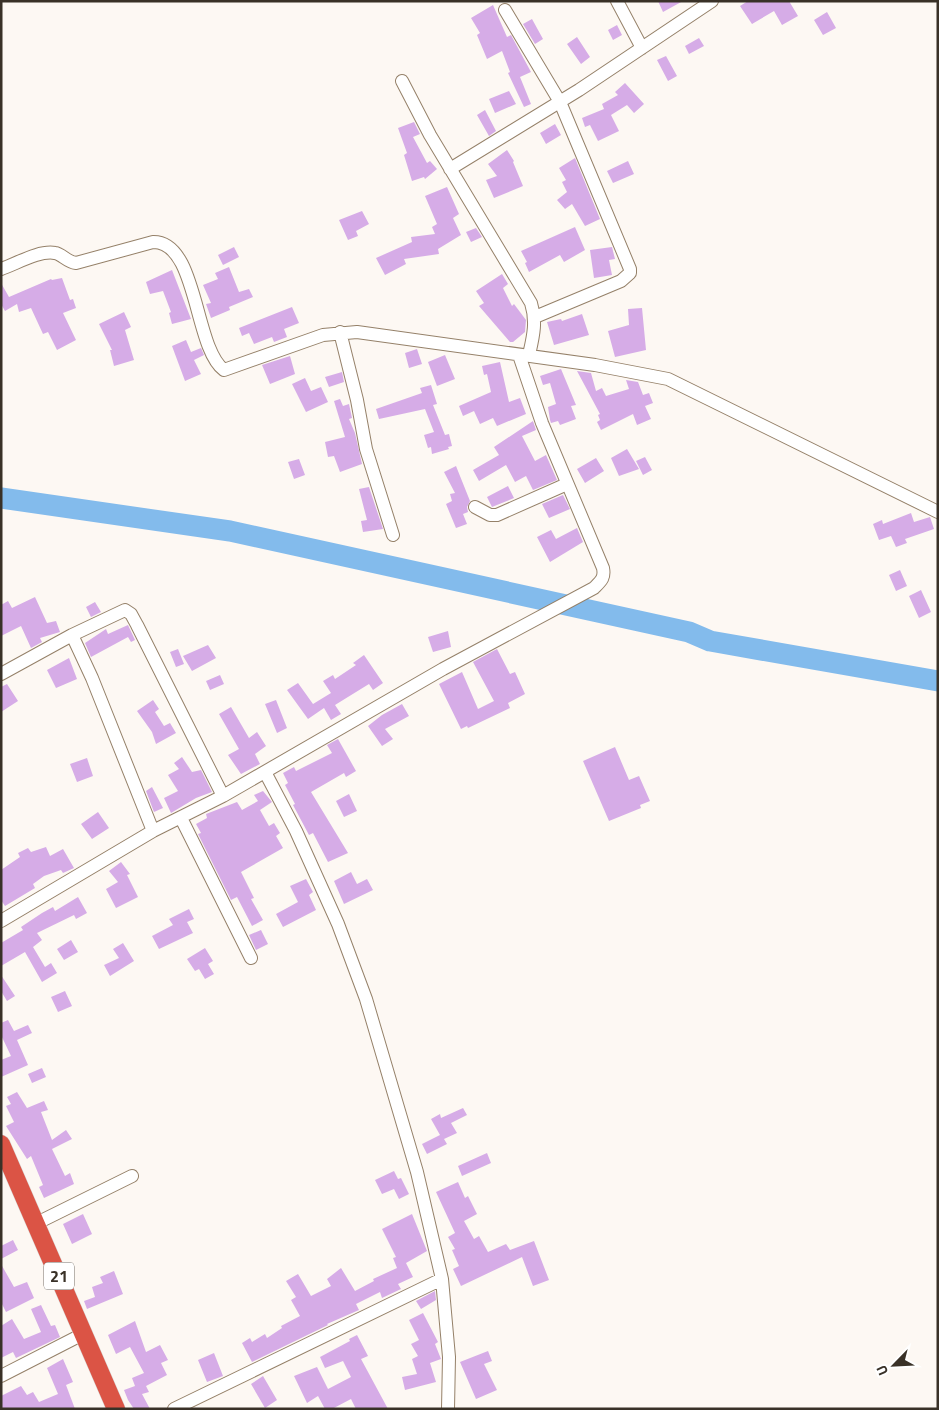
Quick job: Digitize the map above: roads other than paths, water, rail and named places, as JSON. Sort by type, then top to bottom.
[{"type":"highway","name":"21","points":[[1,1144],[116,1409]]},
{"type":"street","points":[[617,1],[642,48]]},
{"type":"street","points":[[450,169],[560,102],[712,1]]},
{"type":"street","points":[[505,10],[560,102],[630,269],[630,273],[621,282],[535,317]]},
{"type":"street","points":[[1,921],[153,831],[223,796],[443,669],[594,588],[604,577],[603,568],[527,384],[524,355],[534,332],[535,317],[531,303],[514,271],[450,169],[402,81]]},
{"type":"street","points":[[1,269],[46,253],[58,254],[66,261],[76,263],[161,242],[171,249],[181,263],[213,356],[222,369],[226,371],[324,335],[340,332],[357,332],[524,355],[668,379],[938,512]]},
{"type":"street","points":[[340,332],[357,400],[366,448],[393,535]]},
{"type":"street","points":[[475,507],[490,515],[497,515],[567,484]]},
{"type":"street","points":[[1,674],[72,635],[121,610],[125,610],[131,614],[223,796]]},
{"type":"street","points":[[72,635],[92,678],[153,831]]},
{"type":"street","points":[[265,772],[296,831],[338,924],[366,999],[417,1172],[442,1279],[449,1357],[448,1409]]},
{"type":"street","points":[[181,818],[251,958]]},
{"type":"street","points":[[37,1224],[132,1176]]},
{"type":"street","points":[[174,1409],[442,1279]]},
{"type":"street","points":[[1,1376],[83,1334]]},
{"type":"waterway","points":[[1,498],[230,531],[689,632],[710,641],[938,681]]}]
